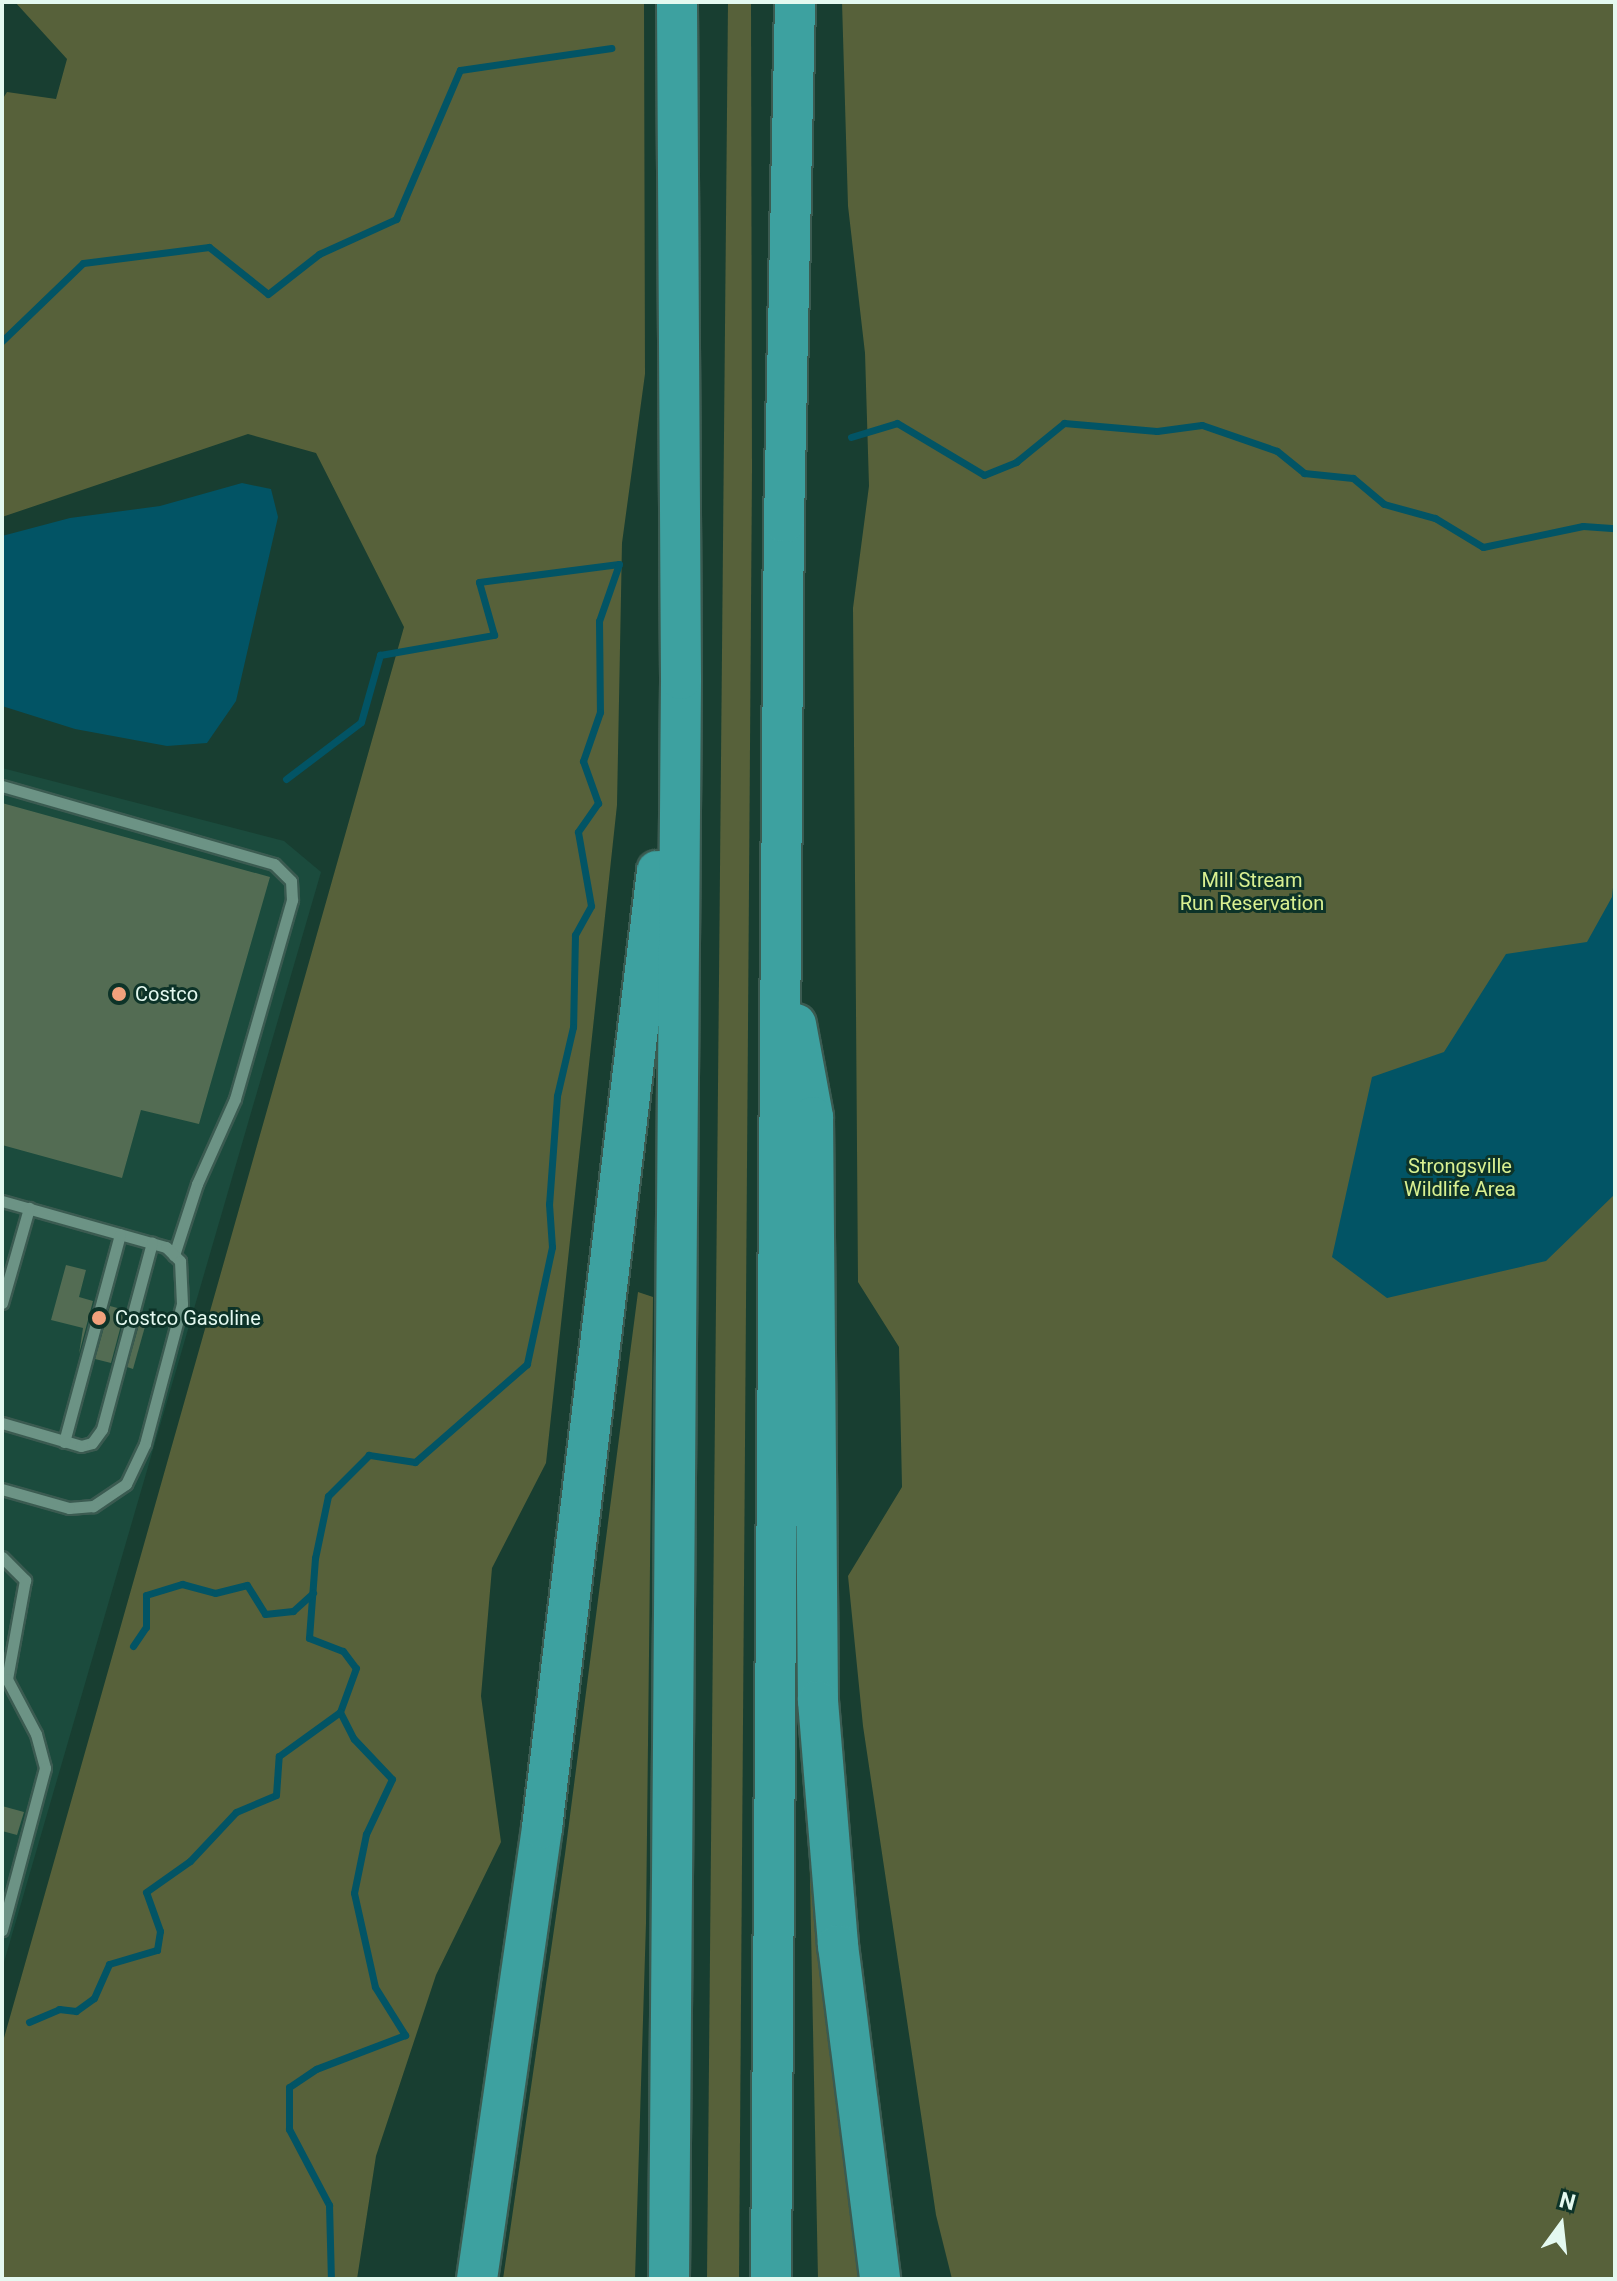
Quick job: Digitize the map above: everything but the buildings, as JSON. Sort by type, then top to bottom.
[{"type":"highway","points":[[669,2279],[681,679],[677,2]]},
{"type":"highway","points":[[771,2279],[781,973],[795,2]]},
{"type":"highway","points":[[477,2279],[544,1812],[681,679]]},
{"type":"highway","points":[[781,973],[807,1063],[813,1117],[818,1701],[838,1945],[880,2279]]},
{"type":"lane","points":[[2,786],[279,865],[291,881],[292,900],[235,1099],[197,1184],[174,1255]]},
{"type":"lane","points":[[2,1201],[152,1243],[174,1255],[180,1261],[182,1304],[145,1444],[126,1484],[93,1506],[69,1508],[2,1489]]},
{"type":"lane","points":[[2,1303],[29,1208]]},
{"type":"lane","points":[[64,1442],[120,1234]]},
{"type":"lane","points":[[2,1423],[64,1442],[92,1443],[102,1429],[152,1243]]},
{"type":"lane","points":[[2,1557],[21,1573],[26,1590],[6,1662],[7,1679],[36,1734],[45,1768],[2,1930]]},
{"type":"shaded area","points":[[242,483],[271,489],[278,517],[236,701],[207,743],[167,746],[75,729],[2,706],[2,536],[70,518],[160,506]]},
{"type":"shaded area","points":[[2,768],[284,841],[321,872],[2,1969]]},
{"type":"shaded area","points":[[1615,868],[1615,1194],[1546,1261],[1387,1298],[1332,1257],[1372,1077],[1444,1052],[1506,954],[1587,942],[1612,897]]},
{"type":"green space","points":[[15,2],[644,2],[645,374],[622,543],[617,805],[546,1463],[492,1568],[481,1696],[501,1842],[436,1975],[376,2156],[357,2279],[2,2279],[2,2045],[404,627],[316,453],[248,434],[2,517],[2,100],[7,92],[56,99],[67,59]]},
{"type":"green space","points":[[728,2],[751,2],[752,469],[739,2279],[707,2279]]},
{"type":"green space","name":"Mill Stream Run Reservation","points":[[842,2],[1615,2],[1615,2279],[952,2279],[936,2215],[863,1726],[848,1576],[902,1487],[899,1347],[858,1282],[853,608],[869,486],[865,353],[848,206]]},
{"type":"green space","points":[[638,1292],[653,1297],[646,1923],[635,2279],[503,2279],[565,1854]]},
{"type":"green space","points":[[808,1781],[870,2279],[818,2279]]},
{"type":"waterway","points":[[2,341],[83,263],[209,247],[268,294],[319,254],[396,219],[460,70],[611,48]]},
{"type":"waterway","points":[[851,437],[897,423],[984,475],[1016,462],[1064,423],[1157,431],[1202,425],[1277,451],[1304,473],[1353,478],[1384,504],[1435,518],[1483,547],[1583,526],[1615,528]]},
{"type":"waterway","points":[[286,779],[361,722],[380,655],[494,635],[479,582],[619,564],[599,621],[600,712],[583,761],[598,803],[578,832],[591,906],[575,935],[573,1027],[557,1096],[549,1204],[552,1247],[527,1364],[415,1462],[369,1455],[328,1496],[315,1558],[309,1638],[343,1651],[356,1668],[340,1712],[354,1739],[392,1779],[366,1834],[354,1893],[375,1987],[405,2035],[316,2069],[289,2087],[289,2129],[329,2205],[331,2279]]},
{"type":"waterway","points":[[133,1646],[146,1627],[146,1595],[182,1584],[215,1593],[247,1585],[265,1614],[293,1611],[313,1593]]},
{"type":"waterway","points":[[29,2022],[59,2009],[76,2011],[94,1998],[109,1964],[157,1950],[160,1931],[146,1892],[190,1861],[236,1812],[276,1795],[279,1756],[340,1712]]},
{"type":"place","name":"Costco","points":[[119,994]]},
{"type":"place","name":"Costco Gasoline","points":[[99,1318]]},
{"type":"park label","name":"Strongsville Wildlife Area","points":[[1460,1178]]}]
